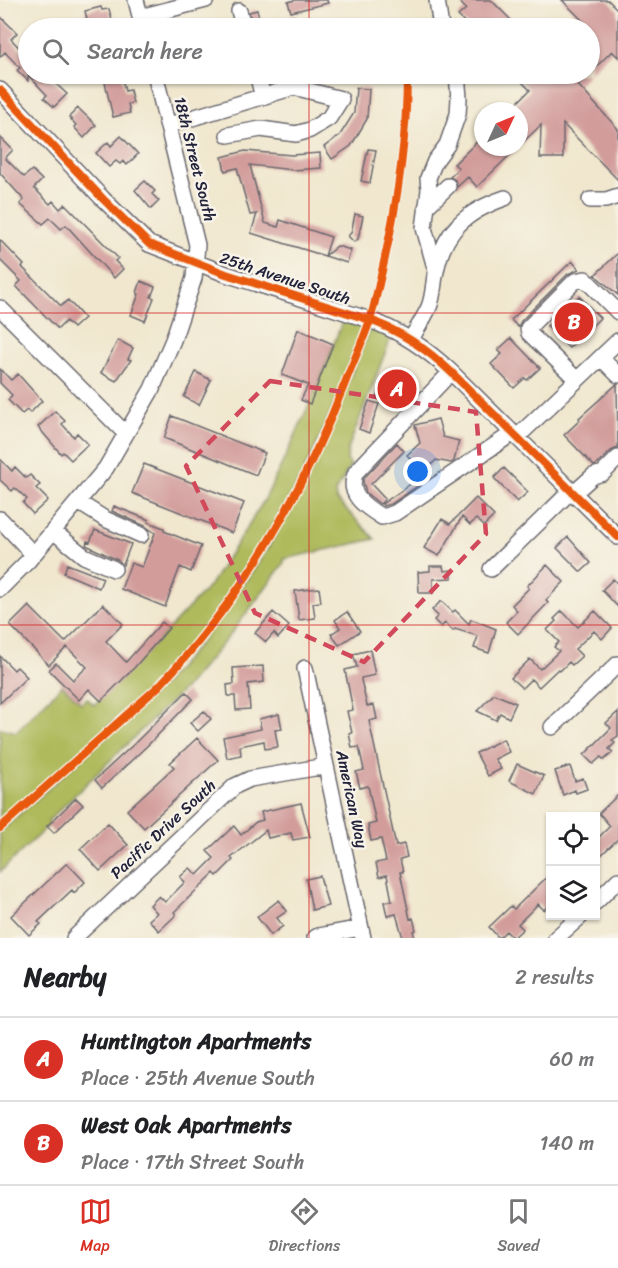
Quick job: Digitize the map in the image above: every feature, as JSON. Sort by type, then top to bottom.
[{"type":"street","points":[[136,0],[141,18]]},
{"type":"street","points":[[156,18],[206,0]]},
{"type":"street","points":[[437,0],[440,18]]},
{"type":"street","points":[[239,11],[241,18]]},
{"type":"street","name":"18th Street South","points":[[0,589],[106,468],[152,389],[174,340],[194,278],[197,245],[158,84]]},
{"type":"street","points":[[260,84],[263,97]]},
{"type":"street","points":[[436,271],[424,228],[429,190],[428,178],[435,161],[447,145],[458,114],[458,84]]},
{"type":"street","points":[[169,125],[294,87],[341,99],[329,118],[310,130],[296,134],[261,129],[228,135]]},
{"type":"street","name":"25th Avenue South","points":[[0,90],[149,244],[370,320],[411,339],[451,372],[618,537]]},
{"type":"street","points":[[426,207],[448,186]]},
{"type":"street","points":[[590,200],[606,200],[618,196]]},
{"type":"street","points":[[411,339],[429,307],[436,271],[448,237],[457,225],[484,205],[505,198]]},
{"type":"street","points":[[577,380],[529,333],[528,328],[575,281],[585,279],[618,312]]},
{"type":"street","points":[[0,308],[126,435]]},
{"type":"street","points":[[451,372],[356,472],[351,482],[354,492],[368,509],[382,517],[395,513],[515,435],[618,341]]},
{"type":"street","points":[[601,358],[618,375]]},
{"type":"street","points":[[491,568],[572,492],[593,476],[603,473],[618,458]]},
{"type":"street","points":[[78,502],[105,519],[141,535]]},
{"type":"street","points":[[0,519],[33,554]]},
{"type":"street","points":[[53,531],[84,556],[114,569]]},
{"type":"street","points":[[552,727],[618,664]]},
{"type":"street","name":"American Way","points":[[305,668],[362,933]]},
{"type":"street","name":"Pacific Drive South","points":[[74,938],[235,786],[250,779],[326,766]]},
{"type":"street","points":[[600,898],[618,880]]},
{"type":"street","points":[[556,938],[576,920]]},
{"type":"street","points":[[315,938],[362,933]]},
{"type":"highlighted area","points":[[270,381],[476,412],[486,534],[364,662],[255,613],[186,466]]},
{"type":"green space","points":[[344,318],[364,324],[327,421],[281,513],[225,600],[159,680],[0,823],[0,728],[16,732],[62,685],[81,703],[87,698],[94,705],[210,585],[265,499],[316,389]]},
{"type":"green space","points":[[371,326],[392,335],[348,449],[347,460],[351,465],[335,492],[336,499],[375,539],[284,559],[284,563],[230,635],[188,685],[48,821],[50,824],[0,872],[0,832],[162,686],[201,642],[264,555],[311,471]]},
{"type":"building","points":[[327,0],[328,3],[291,12],[288,2]]},
{"type":"building","points":[[458,0],[491,0],[509,18],[460,18],[458,16],[466,9]]},
{"type":"building","points":[[562,0],[608,0],[618,10],[618,57],[612,51],[600,63],[600,18],[580,18]]},
{"type":"building","points":[[101,7],[102,10],[109,9],[111,18],[87,18],[85,11]]},
{"type":"building","points":[[257,10],[259,18],[251,18],[249,12]]},
{"type":"building","points":[[0,16],[17,33],[11,39],[18,46],[18,66],[5,52],[0,57]]},
{"type":"building","points":[[37,84],[56,84],[67,94],[54,107],[44,98],[47,95]]},
{"type":"building","points":[[105,84],[123,84],[125,91],[130,90],[133,103],[128,104],[130,113],[113,117]]},
{"type":"building","points":[[524,84],[579,84],[618,129],[618,180],[563,124],[563,158],[540,158],[541,125],[528,137],[528,102],[518,102],[530,90]]},
{"type":"building","points":[[356,88],[369,89],[367,119],[351,146],[332,159],[324,147],[340,135],[354,113]]},
{"type":"building","points":[[78,108],[96,125],[84,138],[69,117]]},
{"type":"building","points":[[121,136],[138,154],[127,165],[123,161],[120,164],[116,161],[109,167],[96,153],[108,142],[111,146]]},
{"type":"building","points":[[0,137],[13,150],[5,158],[24,177],[32,170],[42,180],[34,188],[50,204],[53,201],[60,209],[65,204],[118,258],[115,261],[123,269],[114,278],[66,225],[61,229],[50,218],[43,224],[20,204],[24,200],[0,173]]},
{"type":"building","points":[[474,145],[474,156],[509,156],[477,187],[468,177],[457,187],[455,180],[450,177],[459,168],[454,164]]},
{"type":"building","points":[[368,149],[376,150],[370,183],[361,181]]},
{"type":"building","points":[[245,151],[292,155],[320,153],[321,168],[293,170],[250,165],[265,223],[278,227],[280,220],[331,237],[325,256],[251,233],[257,214],[250,215],[237,168],[225,171],[222,157]]},
{"type":"building","points":[[145,181],[155,191],[152,194],[159,201],[151,209],[135,190]]},
{"type":"building","points":[[355,214],[363,216],[358,239],[354,242],[348,236],[351,233]]},
{"type":"building","points":[[0,240],[24,265],[22,267],[61,306],[68,300],[84,318],[73,328],[66,321],[58,329],[16,286],[21,281],[0,260]]},
{"type":"building","points":[[337,246],[351,250],[347,263],[325,256]]},
{"type":"building","points":[[618,253],[618,295],[595,275]]},
{"type":"building","points":[[572,261],[579,269],[568,274],[521,321],[518,327],[511,320]]},
{"type":"building","points":[[141,281],[155,287],[151,297],[154,298],[145,321],[131,315]]},
{"type":"building","points":[[579,296],[600,318],[569,348],[547,326]]},
{"type":"building","points":[[298,329],[333,344],[310,404],[301,400],[308,385],[282,375]]},
{"type":"building","points":[[511,338],[540,368],[514,388],[491,364],[502,354],[498,350]]},
{"type":"building","points":[[118,340],[133,348],[128,359],[131,360],[116,381],[101,373]]},
{"type":"building","points":[[0,369],[11,380],[18,374],[42,401],[30,413],[27,410],[22,414],[8,400],[12,395],[0,383]]},
{"type":"building","points":[[196,372],[211,380],[199,405],[184,397]]},
{"type":"building","points":[[386,373],[415,384],[407,404],[395,400],[394,403],[377,396]]},
{"type":"building","points":[[617,384],[618,448],[594,466],[564,435],[580,420],[579,418]]},
{"type":"building","points":[[369,401],[379,404],[369,433],[359,429]]},
{"type":"building","points":[[55,411],[65,421],[62,424],[74,437],[77,433],[88,444],[71,460],[63,452],[61,454],[38,427]]},
{"type":"building","points":[[172,416],[265,453],[256,475],[164,438]]},
{"type":"building","points":[[438,419],[443,437],[459,441],[454,461],[451,463],[436,460],[424,472],[407,455],[420,443],[415,425]]},
{"type":"building","points":[[397,443],[404,451],[371,484],[385,499],[380,504],[366,493],[363,481]]},
{"type":"building","points":[[0,459],[12,471],[15,467],[26,478],[30,475],[40,485],[36,488],[48,500],[33,514],[23,503],[27,499],[15,488],[12,491],[0,480]]},
{"type":"building","points":[[144,464],[244,503],[232,533],[132,493]]},
{"type":"building","points":[[504,468],[528,492],[517,502],[494,478]]},
{"type":"building","points":[[425,474],[428,479],[391,504],[383,506],[382,504]]},
{"type":"building","points":[[476,498],[494,516],[484,526],[476,519],[470,525],[462,517],[439,556],[424,548],[442,519],[450,524]]},
{"type":"building","points":[[114,506],[149,520],[148,522],[164,528],[164,531],[201,546],[191,572],[180,567],[165,607],[121,589],[131,563],[142,567],[155,533],[112,511]]},
{"type":"building","points":[[95,530],[131,544],[123,565],[118,560],[86,545],[87,541],[90,542]]},
{"type":"building","points":[[568,537],[591,563],[581,572],[557,548]]},
{"type":"building","points":[[67,564],[103,578],[99,588],[64,573]]},
{"type":"building","points":[[547,565],[564,582],[546,600],[548,603],[518,634],[506,622],[517,611],[512,605]]},
{"type":"building","points":[[430,566],[443,566],[444,571],[452,570],[452,578],[433,579],[433,593],[419,593],[418,572],[430,571]]},
{"type":"building","points":[[613,579],[618,584],[618,607],[602,590]]},
{"type":"building","points":[[319,588],[321,602],[313,603],[315,618],[299,620],[295,591]]},
{"type":"building","points":[[441,601],[453,612],[455,610],[469,624],[471,619],[496,629],[489,653],[474,648],[478,636],[455,629],[453,631],[445,623],[441,627],[434,620],[438,616],[432,610]]},
{"type":"building","points":[[103,604],[123,624],[106,641],[126,662],[162,622],[169,628],[101,701],[89,689],[79,700],[49,670],[56,663],[73,680],[87,667],[67,647],[49,665],[10,625],[29,606],[65,642]]},
{"type":"building","points":[[562,611],[578,627],[595,611],[612,628],[602,639],[594,631],[575,649],[582,656],[572,665],[569,662],[560,671],[558,669],[539,687],[531,679],[522,688],[511,678],[530,659],[540,669],[559,651],[554,647],[559,642],[547,630]]},
{"type":"building","points":[[273,612],[289,626],[278,638],[274,633],[266,642],[255,633]]},
{"type":"building","points":[[347,612],[360,631],[339,645],[331,634],[340,628],[335,620]]},
{"type":"building","points":[[370,650],[375,675],[361,678],[361,680],[367,706],[374,705],[377,719],[369,721],[396,846],[404,844],[407,857],[400,859],[403,872],[400,872],[410,919],[413,918],[416,930],[413,931],[415,938],[403,938],[396,914],[387,916],[384,902],[392,901],[387,875],[379,877],[376,863],[386,861],[381,839],[371,841],[368,825],[376,823],[368,786],[360,788],[356,772],[364,770],[359,747],[352,748],[349,733],[352,733],[347,711],[353,710],[345,670],[357,667],[353,654]]},
{"type":"building","points":[[0,656],[14,670],[17,667],[27,677],[0,703]]},
{"type":"building","points":[[263,666],[264,682],[248,684],[250,709],[236,710],[235,696],[228,696],[227,685],[234,684],[233,668]]},
{"type":"building","points":[[186,692],[193,699],[102,788],[95,780]]},
{"type":"building","points":[[494,694],[516,703],[509,718],[500,713],[496,720],[477,711]]},
{"type":"building","points":[[204,711],[211,719],[198,731],[190,723]]},
{"type":"building","points":[[618,712],[618,736],[612,740],[615,743],[609,749],[613,752],[604,760],[601,757],[593,764],[584,755],[611,728],[606,723]]},
{"type":"building","points":[[279,714],[282,729],[275,730],[278,747],[265,749],[264,741],[240,746],[241,755],[227,758],[223,737],[261,729],[259,719]]},
{"type":"building","points":[[197,738],[218,760],[144,828],[127,810],[174,767],[170,763]]},
{"type":"building","points":[[503,739],[509,752],[495,759],[501,769],[488,776],[476,753]]},
{"type":"building","points":[[517,764],[544,776],[536,794],[509,781]]},
{"type":"building","points":[[570,766],[575,781],[583,778],[587,789],[576,793],[575,790],[563,795],[555,771]]},
{"type":"building","points":[[618,795],[618,839],[600,856],[600,836],[610,826],[600,812]]},
{"type":"building","points":[[76,798],[83,805],[54,833],[47,826]]},
{"type":"building","points":[[301,803],[310,837],[293,840],[291,833],[268,838],[266,830],[231,858],[233,860],[217,876],[214,873],[174,912],[176,915],[159,931],[149,920],[157,913],[150,905],[159,896],[165,902],[185,882],[180,877],[190,868],[197,875],[214,858],[207,851],[234,826],[241,835],[256,822],[263,820],[261,812]]},
{"type":"building","points":[[108,823],[128,845],[100,871],[80,849]]},
{"type":"building","points":[[67,863],[85,882],[74,893],[72,890],[38,922],[41,924],[29,935],[11,916]]},
{"type":"building","points":[[320,876],[328,906],[312,910],[306,879]]},
{"type":"building","points":[[546,878],[546,908],[544,910],[538,904],[518,924],[523,929],[513,938],[506,931],[499,938],[489,927],[511,906],[514,909]]},
{"type":"building","points":[[279,900],[287,911],[277,918],[283,926],[271,935],[257,917]]},
{"type":"cycle path","points":[[0,828],[159,686],[189,652],[243,581],[289,505],[328,425],[372,314],[397,198],[407,84]]},
{"type":"cycle path","points":[[0,90],[149,244],[226,274],[370,320],[393,330],[433,356],[618,537]]},
{"type":"place","name":"West Oak Apartments","points":[[574,322]]},
{"type":"place","name":"Huntington Apartments","points":[[397,389]]}]
